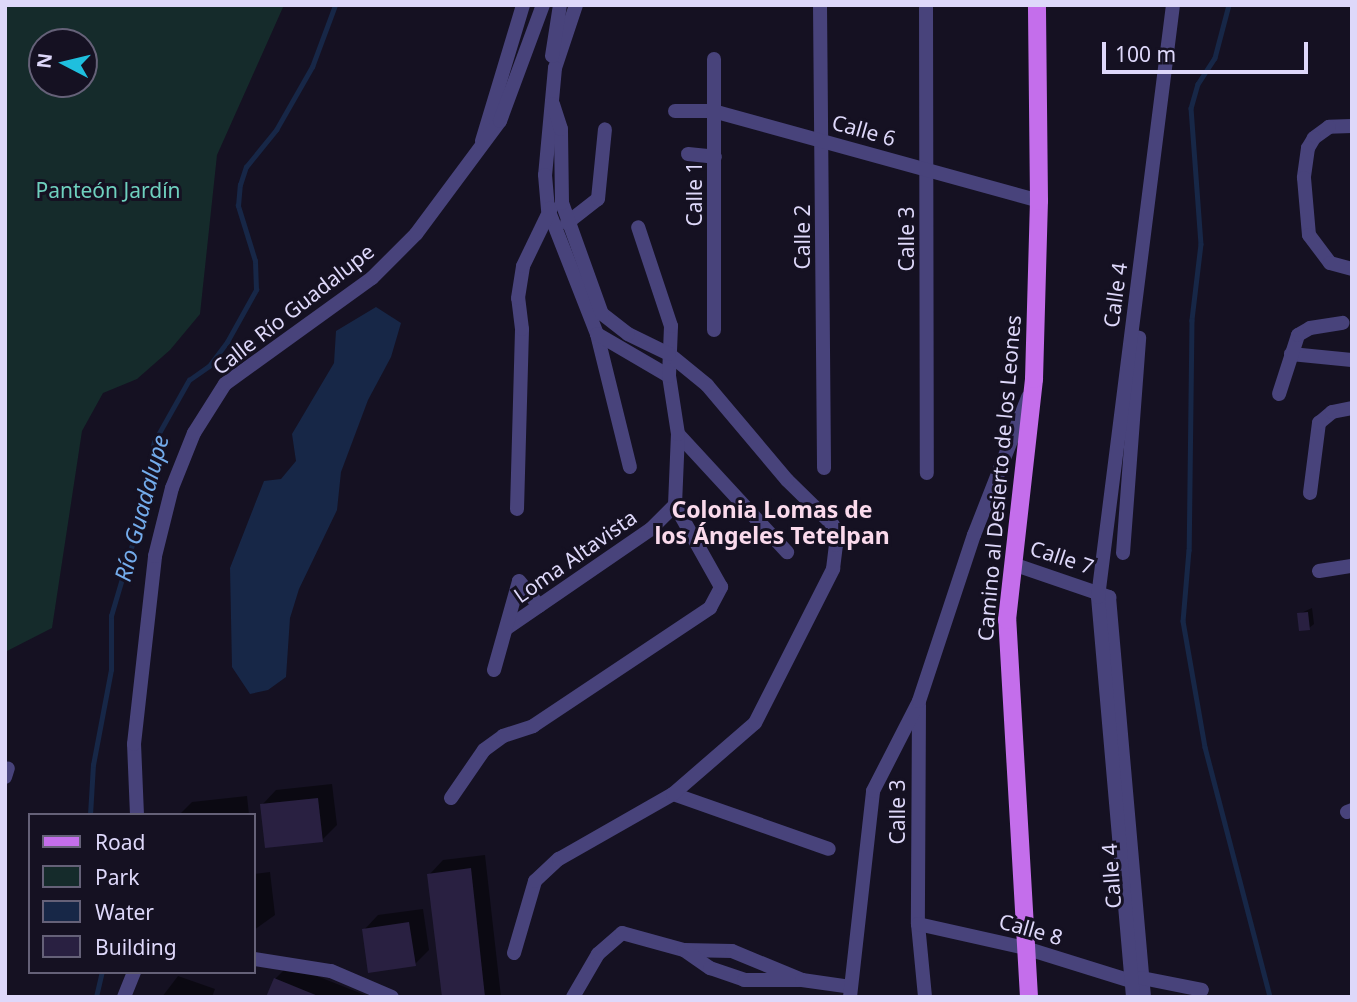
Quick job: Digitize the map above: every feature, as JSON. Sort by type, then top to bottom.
[{"type":"main road","name":"Camino al Desierto de los Leones","points":[[1029,997],[1008,681],[1007,620],[1034,379],[1039,201],[1037,5]]},
{"type":"street","name":"Calle Río Guadalupe","points":[[481,147],[523,5]]},
{"type":"street","name":"Calle Río Guadalupe","points":[[137,813],[134,744],[155,556],[172,488],[194,433],[225,384],[372,278],[416,234],[500,121],[543,5]]},
{"type":"street","points":[[555,68],[551,53],[560,5]]},
{"type":"street","points":[[576,5],[555,68],[553,104],[561,129],[555,206],[597,334],[629,467]]},
{"type":"street","name":"Calle 2","points":[[820,5],[824,468]]},
{"type":"street","name":"Calle 3","points":[[926,5],[927,473]]},
{"type":"street","name":"Calle 4","points":[[1133,997],[1136,979],[1099,591],[1173,5]]},
{"type":"street","name":"Calle 1","points":[[714,59],[714,330]]},
{"type":"street","name":"Calle 6","points":[[675,111],[713,111],[1039,201]]},
{"type":"street","points":[[1352,126],[1329,127],[1314,138],[1308,148],[1304,178],[1309,235],[1330,263],[1352,270]]},
{"type":"street","points":[[567,223],[598,199],[605,129]]},
{"type":"street","points":[[688,155],[715,157]]},
{"type":"street","points":[[514,953],[535,881],[559,859],[673,794],[755,723],[833,569],[836,545],[833,525],[694,375],[669,354],[628,334],[602,314],[567,223],[555,206]]},
{"type":"street","points":[[517,509],[522,329],[518,298],[523,266],[555,206]]},
{"type":"street","points":[[451,798],[484,750],[503,736],[533,726],[710,608],[721,587],[675,505],[678,434],[668,376],[671,326],[638,227]]},
{"type":"street","points":[[1123,553],[1140,330],[1135,314]]},
{"type":"street","points":[[1279,394],[1298,335],[1310,328],[1343,323]]},
{"type":"street","points":[[597,334],[668,376],[694,375]]},
{"type":"street","points":[[1291,354],[1352,360]]},
{"type":"street","points":[[573,997],[598,954],[621,933],[684,950],[716,948],[745,955],[802,980],[851,992],[873,790],[919,701],[974,535],[1034,379]]},
{"type":"street","points":[[1310,493],[1319,424],[1332,412],[1352,408]]},
{"type":"street","points":[[678,434],[787,552]]},
{"type":"street","name":"Loma Altavista","points":[[507,628],[651,529],[675,505]]},
{"type":"street","name":"Calle 7","points":[[1013,564],[1099,591]]},
{"type":"street","points":[[1319,571],[1352,566]]},
{"type":"street","points":[[494,670],[519,581],[539,606]]},
{"type":"street","name":"Calle 3","points":[[919,701],[918,924],[925,997]]},
{"type":"street","points":[[673,794],[829,849]]},
{"type":"street","name":"Calle 8","points":[[918,924],[1025,948],[1136,979],[1202,990]]},
{"type":"street","points":[[684,950],[710,968],[739,978],[802,980]]},
{"type":"street","points":[[739,978],[745,955]]},
{"type":"street","points":[[256,959],[331,971],[392,997]]},
{"type":"street","points":[[124,997],[133,974]]},
{"type":"street","name":"Calle 4","points":[[1136,979],[1144,997]]},
{"type":"green space","name":"Panteón Jardín","points":[[5,5],[284,5],[217,155],[200,314],[170,350],[137,379],[103,393],[82,431],[52,628],[5,652]]},
{"type":"water","points":[[376,307],[401,323],[391,357],[368,400],[341,472],[337,510],[299,589],[290,618],[286,677],[268,690],[250,694],[232,667],[230,568],[264,481],[281,479],[296,461],[292,434],[334,363],[336,331]]},
{"type":"building","points":[[1308,612],[1310,630],[1299,631],[1297,613]]},
{"type":"building","points":[[318,798],[323,842],[265,848],[260,804]]},
{"type":"building","points":[[471,868],[485,997],[442,997],[427,874]]},
{"type":"building","points":[[409,922],[416,966],[368,973],[362,929]]},
{"type":"building","points":[[274,978],[318,996],[318,997],[266,997]]},
{"type":"waterway","name":"Río Guadalupe","points":[[90,813],[93,765],[111,670],[111,616],[136,531],[154,442],[189,380],[209,366],[227,342],[256,290],[255,261],[238,206],[240,185],[246,167],[276,130],[312,67],[335,5]]},
{"type":"waterway","points":[[1229,5],[1215,58],[1198,84],[1191,108],[1201,244],[1192,320],[1189,550],[1183,621],[1205,747],[1270,997]]},
{"type":"waterway","name":"Río Guadalupe","points":[[96,997],[102,974]]},
{"type":"district","name":"Colonia Lomas de los Ángeles Tetelpan","points":[[772,522]]}]
